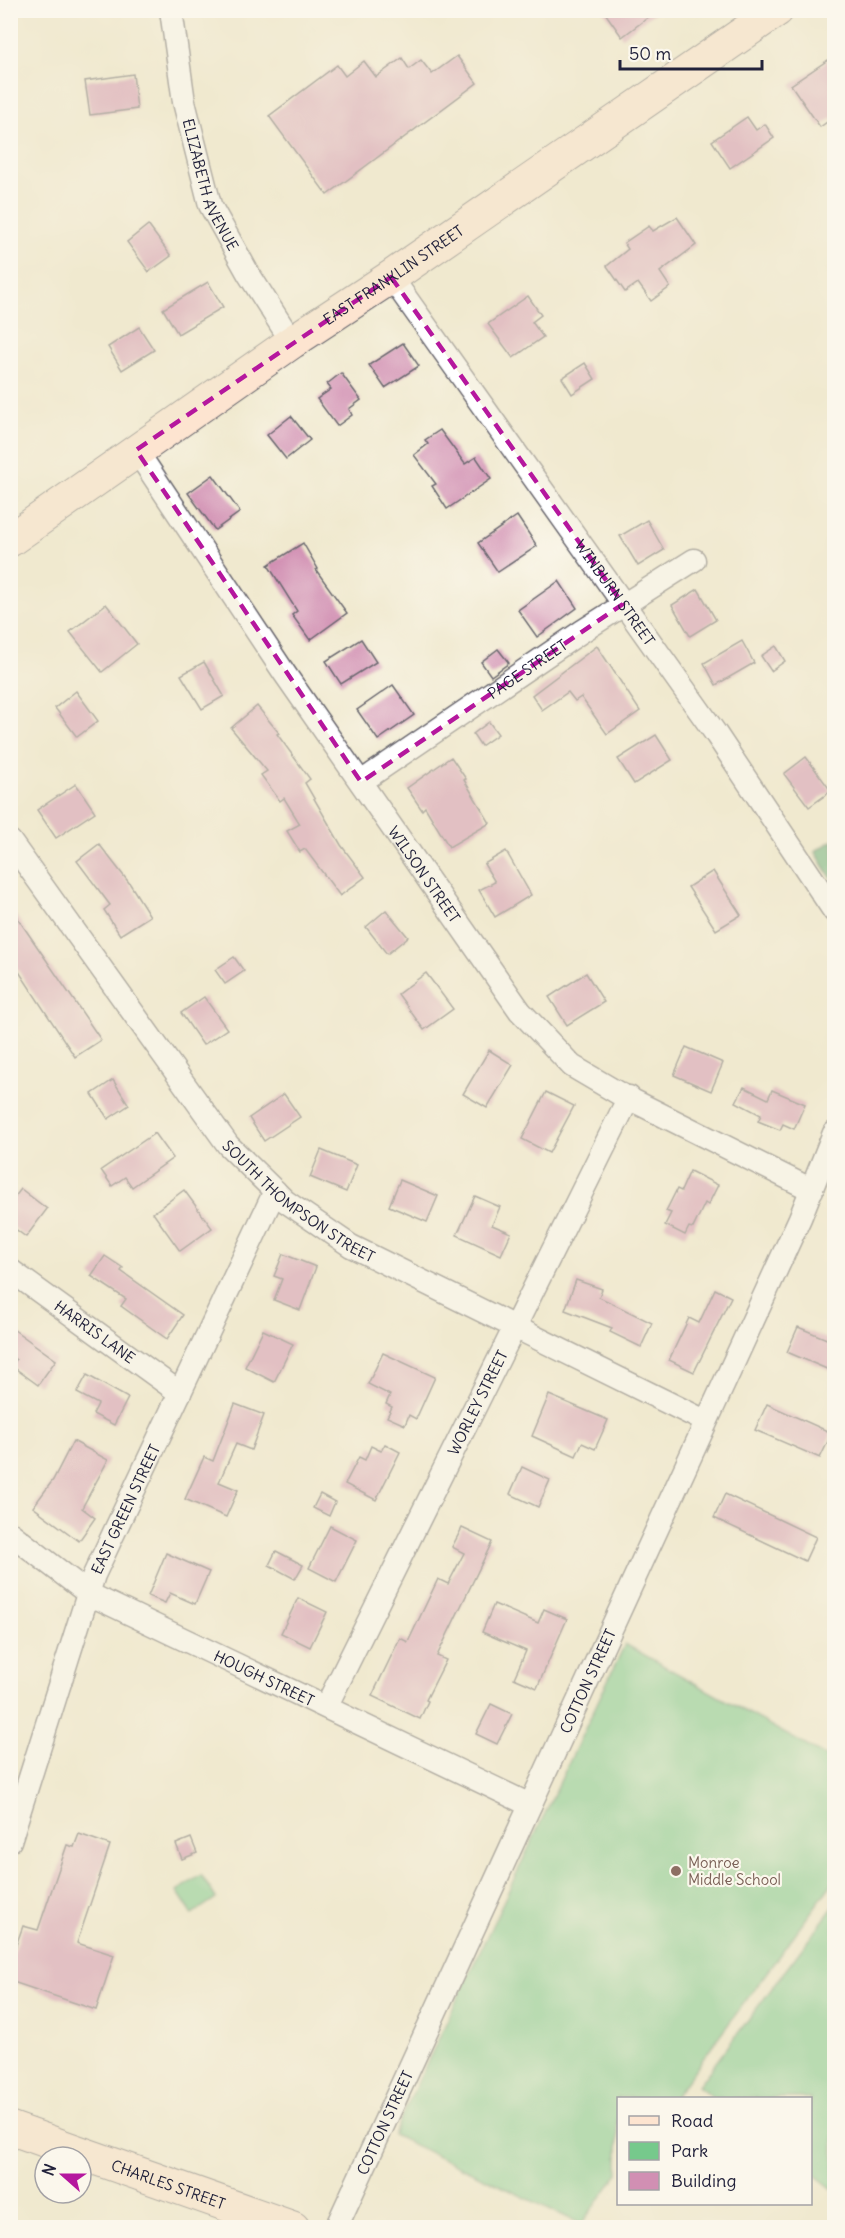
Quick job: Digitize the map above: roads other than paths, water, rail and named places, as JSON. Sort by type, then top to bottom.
[{"type":"main road","name":"EAST FRANKLIN STREET","points":[[10,540],[292,342],[391,277],[777,10]]},
{"type":"main road","name":"CHARLES STREET","points":[[10,2128],[293,2228]]},
{"type":"street","name":"ELIZABETH AVENUE","points":[[171,10],[184,102],[210,205],[248,273],[292,342]]},
{"type":"street","name":"WINBURN STREET","points":[[391,277],[716,734],[834,911]]},
{"type":"street","name":"WILSON STREET","points":[[136,450],[285,674],[520,1011],[572,1065],[629,1097],[812,1190]]},
{"type":"street","name":"PAGE STREET","points":[[361,782],[623,604],[694,560]]},
{"type":"street","name":"SOUTH THOMPSON STREET","points":[[10,841],[228,1145],[285,1201],[351,1246],[705,1421]]},
{"type":"street","name":"WORLEY STREET","points":[[326,1707],[629,1097]]},
{"type":"street","name":"COTTON STREET","points":[[336,2228],[812,1190],[834,1133]]},
{"type":"street","name":"EAST GREEN STREET","points":[[10,1841],[94,1575],[274,1191]]},
{"type":"street","name":"HARRIS LANE","points":[[10,1270],[180,1393]]},
{"type":"street","name":"HOUGH STREET","points":[[10,1533],[89,1594],[530,1805]]},
{"type":"place","name":"Monroe Middle School","points":[[676,1871]]}]
